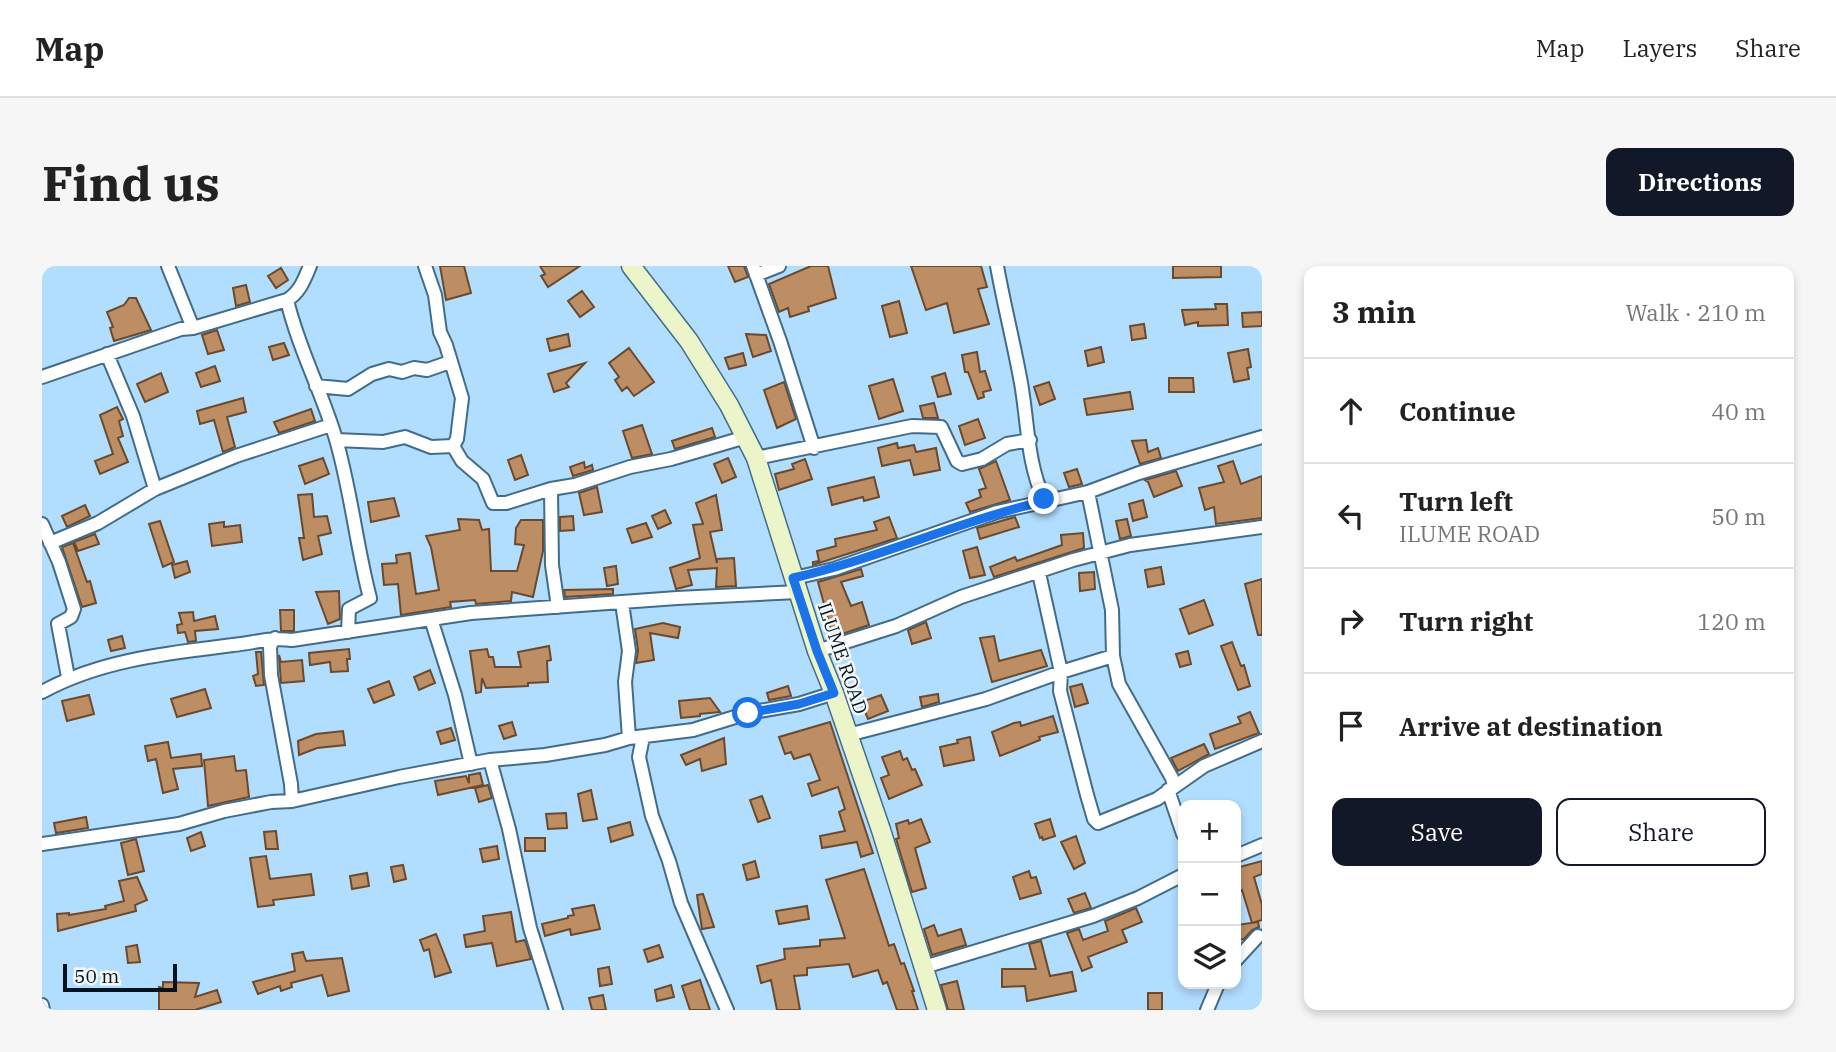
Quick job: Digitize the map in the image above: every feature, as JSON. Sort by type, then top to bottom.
[{"type":"street","points":[[168,266],[193,328]]},
{"type":"street","points":[[42,377],[181,329],[193,328],[287,300],[304,282],[310,266]]},
{"type":"street","points":[[425,266],[435,295],[440,332],[461,398],[457,439],[453,446]]},
{"type":"street","name":"ILUME ROAD","points":[[631,266],[689,341],[729,405],[755,458],[937,1010]]},
{"type":"street","points":[[779,266],[755,271],[814,448]]},
{"type":"street","points":[[997,266],[1021,381],[1031,463],[1044,499],[1049,500]]},
{"type":"street","points":[[287,300],[294,330],[336,440],[370,598],[349,609],[348,632]]},
{"type":"street","points":[[107,354],[133,416],[155,489]]},
{"type":"street","points":[[316,386],[348,389],[380,371],[389,369],[402,372],[414,368],[427,370],[450,362]]},
{"type":"street","points":[[50,543],[98,523],[155,489],[236,456],[331,425]]},
{"type":"street","points":[[755,458],[912,426],[940,427],[957,461],[962,464],[982,459],[1007,444],[1030,440]]},
{"type":"street","points":[[453,446],[462,461],[483,479],[493,503],[506,503],[746,437]]},
{"type":"street","points":[[42,692],[68,677],[176,651],[275,638],[292,640],[471,613],[622,603],[796,585],[997,512],[1088,492],[1262,437]]},
{"type":"street","points":[[336,440],[383,442],[405,438],[431,447],[453,446]]},
{"type":"street","points":[[551,489],[552,565],[558,607]]},
{"type":"street","points":[[1088,492],[1112,610],[1113,656],[1119,684],[1149,737],[1171,788],[1178,815]]},
{"type":"street","points":[[42,524],[74,609],[71,617],[58,624],[68,677]]},
{"type":"street","points":[[817,651],[897,626],[961,597],[1073,560],[1142,543],[1262,527]]},
{"type":"street","points":[[1039,573],[1061,672],[1060,691],[1094,818],[1102,823],[1157,799],[1204,766],[1262,741]]},
{"type":"street","points":[[622,603],[629,651],[625,682],[629,738]]},
{"type":"street","points":[[431,619],[455,695],[471,764]]},
{"type":"street","points":[[275,638],[270,646],[271,675],[292,801]]},
{"type":"street","points":[[848,735],[986,699],[1113,656]]},
{"type":"street","points":[[42,844],[179,824],[223,811],[292,801],[490,760],[545,755],[605,745],[629,738],[693,730],[748,713],[799,704],[834,693]]},
{"type":"street","points":[[643,737],[639,757],[652,817],[681,903],[727,1010]]},
{"type":"street","points":[[490,760],[509,829],[530,928],[556,1010]]},
{"type":"street","points":[[1241,854],[1262,845]]},
{"type":"street","points":[[924,967],[1093,916],[1138,898],[1178,878]]},
{"type":"street","points":[[1241,955],[1258,936]]},
{"type":"street","points":[[1207,1010],[1216,989]]},
{"type":"building","points":[[440,266],[464,266],[471,293],[446,300]]},
{"type":"building","points":[[540,266],[580,266],[548,287],[541,276],[545,274]]},
{"type":"building","points":[[728,266],[744,266],[748,277],[735,282]]},
{"type":"building","points":[[811,266],[828,266],[836,298],[808,307],[809,311],[790,317],[788,308],[779,312],[769,284]]},
{"type":"building","points":[[911,266],[981,266],[987,287],[978,289],[989,324],[954,333],[947,303],[926,310]]},
{"type":"building","points":[[1173,266],[1221,266],[1221,277],[1173,278]]},
{"type":"building","points":[[281,268],[288,280],[276,288],[268,276]]},
{"type":"building","points":[[246,285],[250,302],[236,306],[233,288]]},
{"type":"building","points":[[582,291],[594,307],[580,317],[568,301]]},
{"type":"building","points":[[129,298],[136,298],[151,330],[114,341],[110,328],[113,327],[107,312],[124,305]]},
{"type":"building","points":[[899,301],[907,333],[890,337],[882,306]]},
{"type":"building","points":[[1215,304],[1227,304],[1228,325],[1198,326],[1198,322],[1185,325],[1182,310],[1216,309]]},
{"type":"building","points":[[1262,312],[1262,326],[1243,327],[1242,313]]},
{"type":"building","points":[[1144,324],[1146,338],[1132,340],[1130,326]]},
{"type":"building","points":[[217,330],[224,350],[208,354],[202,335]]},
{"type":"building","points":[[568,334],[570,346],[550,351],[547,339]]},
{"type":"building","points":[[746,334],[766,335],[771,351],[753,357]]},
{"type":"building","points":[[284,343],[289,355],[273,360],[269,347]]},
{"type":"building","points":[[1101,347],[1104,362],[1088,366],[1085,351]]},
{"type":"building","points":[[629,348],[654,382],[634,396],[627,387],[622,391],[615,380],[619,377],[609,363]]},
{"type":"building","points":[[1248,349],[1251,367],[1247,368],[1249,379],[1234,382],[1228,353]]},
{"type":"building","points":[[977,352],[980,372],[985,371],[991,390],[983,392],[984,397],[978,399],[968,372],[965,372],[962,355]]},
{"type":"building","points":[[743,353],[746,365],[729,369],[725,358]]},
{"type":"building","points":[[585,363],[566,383],[569,387],[554,392],[548,374]]},
{"type":"building","points":[[215,366],[220,381],[201,387],[196,373]]},
{"type":"building","points":[[161,373],[168,392],[145,402],[137,384]]},
{"type":"building","points":[[945,373],[951,394],[938,397],[932,377]]},
{"type":"building","points":[[1169,378],[1193,378],[1194,392],[1169,392]]},
{"type":"building","points":[[893,379],[903,411],[879,419],[869,386]]},
{"type":"building","points":[[784,382],[796,419],[777,428],[764,390]]},
{"type":"building","points":[[1049,382],[1055,399],[1040,405],[1034,387]]},
{"type":"building","points":[[1130,392],[1133,409],[1087,415],[1084,399]]},
{"type":"building","points":[[243,398],[246,412],[227,417],[235,447],[223,452],[214,420],[200,424],[197,411]]},
{"type":"building","points":[[934,403],[938,418],[923,418],[920,406]]},
{"type":"building","points":[[117,407],[123,419],[119,421],[123,436],[118,438],[128,462],[100,474],[95,461],[113,454],[100,415]]},
{"type":"building","points":[[311,409],[315,421],[279,433],[274,422]]},
{"type":"building","points":[[978,419],[985,438],[965,445],[959,426]]},
{"type":"building","points":[[642,425],[652,454],[632,458],[623,431]]},
{"type":"building","points":[[712,428],[715,437],[675,449],[672,441]]},
{"type":"building","points":[[1146,440],[1148,452],[1158,448],[1161,458],[1140,464],[1132,441]]},
{"type":"building","points":[[897,443],[898,448],[914,445],[916,452],[936,448],[940,470],[914,475],[910,460],[882,466],[878,448]]},
{"type":"building","points":[[521,455],[528,475],[515,480],[508,460]]},
{"type":"building","points":[[323,458],[329,474],[305,484],[299,466]]},
{"type":"building","points":[[728,458],[736,477],[722,483],[714,464]]},
{"type":"building","points":[[805,459],[812,479],[779,490],[775,474],[794,469],[792,464]]},
{"type":"building","points":[[996,461],[1010,500],[970,512],[966,503],[981,497],[979,490],[986,488],[979,469]]},
{"type":"building","points":[[1233,461],[1241,484],[1262,476],[1262,518],[1216,524],[1214,507],[1205,510],[1199,488],[1224,482],[1218,466]]},
{"type":"building","points":[[584,462],[585,468],[592,465],[593,470],[573,476],[570,467]]},
{"type":"building","points":[[1077,469],[1082,484],[1069,487],[1064,473]]},
{"type":"building","points":[[1176,471],[1182,486],[1154,497],[1145,480]]},
{"type":"building","points":[[874,477],[879,497],[864,501],[863,497],[832,505],[828,488]]},
{"type":"building","points":[[597,487],[602,512],[584,515],[579,493]]},
{"type":"building","points":[[312,494],[314,517],[327,516],[331,533],[318,536],[322,554],[303,560],[299,538],[304,538],[298,495]]},
{"type":"building","points":[[716,495],[722,530],[710,532],[717,563],[717,559],[734,558],[736,586],[716,587],[717,568],[688,570],[692,585],[676,589],[670,568],[700,558],[693,525],[703,524],[696,503]]},
{"type":"building","points":[[394,498],[399,516],[371,522],[368,502]]},
{"type":"building","points":[[1143,500],[1147,517],[1133,521],[1129,504]]},
{"type":"building","points":[[85,505],[90,516],[67,527],[62,516]]},
{"type":"building","points":[[665,510],[671,523],[658,529],[652,516]]},
{"type":"building","points":[[573,516],[574,530],[560,531],[560,517]]},
{"type":"building","points":[[889,517],[897,538],[813,565],[813,562],[819,561],[817,551],[836,546],[835,539],[877,530],[874,522]]},
{"type":"building","points":[[1015,517],[1019,527],[980,539],[977,528]]},
{"type":"building","points":[[458,519],[479,520],[482,530],[489,529],[491,571],[517,571],[524,545],[515,544],[516,528],[521,520],[543,520],[543,551],[533,597],[512,592],[511,601],[476,604],[475,600],[450,602],[451,607],[401,615],[398,584],[384,585],[382,564],[397,563],[396,555],[410,553],[416,594],[439,590],[431,547],[426,536],[460,530]]},
{"type":"building","points":[[1127,519],[1131,536],[1120,539],[1116,521]]},
{"type":"building","points":[[160,521],[174,562],[163,567],[149,524]]},
{"type":"building","points":[[224,522],[224,527],[240,525],[242,542],[212,546],[209,524]]},
{"type":"building","points":[[646,523],[652,537],[632,543],[627,529]]},
{"type":"building","points":[[1083,533],[1084,548],[994,577],[990,567],[1015,557],[1017,561],[1062,545],[1061,535]]},
{"type":"building","points":[[95,534],[99,544],[78,551],[74,542]]},
{"type":"building","points":[[73,543],[87,582],[90,581],[96,603],[82,607],[62,547]]},
{"type":"building","points":[[977,547],[985,575],[970,578],[963,551]]},
{"type":"building","points":[[187,561],[190,572],[175,578],[172,565]]},
{"type":"building","points":[[616,566],[618,584],[607,586],[604,568]]},
{"type":"building","points":[[1161,567],[1164,584],[1148,587],[1145,570]]},
{"type":"building","points":[[861,569],[863,576],[841,582],[851,606],[862,602],[869,625],[833,637],[818,582]]},
{"type":"building","points":[[1094,572],[1095,589],[1080,591],[1079,573]]},
{"type":"building","points":[[1262,579],[1262,635],[1258,635],[1245,584]]},
{"type":"building","points":[[613,589],[613,594],[565,597],[564,590]]},
{"type":"building","points":[[339,591],[340,619],[328,624],[316,592]]},
{"type":"building","points":[[1204,600],[1213,625],[1189,634],[1180,609]]},
{"type":"building","points":[[280,610],[294,610],[294,631],[281,631]]},
{"type":"building","points":[[193,612],[194,621],[215,616],[218,629],[195,631],[196,641],[188,642],[185,632],[178,633],[177,625],[182,624],[179,613]]},
{"type":"building","points":[[926,622],[931,638],[912,644],[908,630]]},
{"type":"building","points":[[663,623],[680,627],[678,638],[650,633],[654,660],[636,663],[638,650],[635,629]]},
{"type":"building","points":[[122,636],[125,648],[111,651],[108,640]]},
{"type":"building","points":[[994,636],[999,661],[1041,650],[1047,666],[992,682],[980,638]]},
{"type":"building","points":[[1232,642],[1241,666],[1244,665],[1250,686],[1238,690],[1221,646]]},
{"type":"building","points":[[549,646],[551,660],[547,661],[548,682],[486,688],[482,678],[481,692],[476,693],[470,651],[487,649],[489,657],[493,657],[495,667],[521,667],[518,652]]},
{"type":"building","points":[[349,649],[348,671],[331,672],[330,662],[310,665],[309,653]]},
{"type":"building","points":[[1188,651],[1191,664],[1180,667],[1176,654]]},
{"type":"building","points":[[256,652],[261,652],[264,685],[256,686],[253,676],[258,674]]},
{"type":"building","points":[[279,655],[281,662],[302,660],[304,681],[281,683]]},
{"type":"building","points":[[430,670],[435,683],[419,690],[414,677]]},
{"type":"building","points":[[389,681],[394,695],[374,703],[368,689]]},
{"type":"building","points":[[1082,684],[1088,703],[1075,707],[1070,687]]},
{"type":"building","points":[[788,686],[791,696],[769,700],[767,693]]},
{"type":"building","points":[[205,689],[211,708],[177,717],[171,699]]},
{"type":"building","points":[[938,694],[939,702],[922,707],[920,697]]},
{"type":"building","points":[[89,695],[94,714],[67,721],[62,701]]},
{"type":"building","points":[[881,695],[888,711],[868,719],[861,702]]},
{"type":"building","points":[[710,698],[720,712],[681,718],[679,701]]},
{"type":"building","points":[[1250,712],[1259,733],[1215,749],[1210,734],[1241,723],[1238,717]]},
{"type":"building","points":[[1053,716],[1058,732],[1039,737],[1040,740],[1000,756],[992,732],[1014,723],[1020,722],[1021,726]]},
{"type":"building","points":[[512,722],[516,735],[504,739],[499,726]]},
{"type":"building","points":[[830,722],[873,853],[861,857],[857,842],[822,848],[820,836],[845,831],[839,812],[845,809],[838,787],[812,796],[808,784],[820,780],[810,754],[794,759],[791,752],[785,754],[779,737]]},
{"type":"building","points":[[451,728],[455,740],[441,744],[437,732]]},
{"type":"building","points":[[343,731],[345,745],[317,748],[299,755],[298,741],[316,734]]},
{"type":"building","points":[[970,737],[974,760],[944,766],[940,747]]},
{"type":"building","points":[[724,738],[726,764],[702,771],[700,759],[686,765],[681,755]]},
{"type":"building","points":[[168,742],[171,758],[201,754],[202,766],[173,769],[178,789],[163,793],[156,759],[148,761],[145,746]]},
{"type":"building","points":[[1204,744],[1209,754],[1178,771],[1171,758]]},
{"type":"building","points":[[900,751],[903,760],[907,758],[912,770],[915,769],[922,785],[889,799],[881,778],[889,775],[882,757]]},
{"type":"building","points":[[234,756],[236,771],[246,770],[249,797],[208,806],[204,760]]},
{"type":"building","points":[[480,773],[483,785],[438,795],[435,781],[466,776],[469,783],[469,775]]},
{"type":"building","points":[[488,785],[492,798],[479,802],[475,788]]},
{"type":"building","points":[[591,790],[597,819],[583,821],[578,794]]},
{"type":"building","points":[[762,796],[770,818],[758,822],[750,800]]},
{"type":"building","points":[[566,813],[567,828],[548,829],[546,814]]},
{"type":"building","points":[[86,817],[88,828],[56,833],[54,823]]},
{"type":"building","points":[[921,819],[930,842],[915,848],[926,888],[912,892],[896,839],[899,838],[896,824],[908,820],[909,824]]},
{"type":"building","points":[[1050,819],[1055,836],[1043,840],[1035,824]]},
{"type":"building","points":[[630,822],[633,835],[611,842],[608,828]]},
{"type":"building","points":[[276,831],[278,849],[266,849],[264,832]]},
{"type":"building","points":[[201,832],[205,846],[191,851],[187,838]]},
{"type":"building","points":[[1076,836],[1085,863],[1074,869],[1061,842]]},
{"type":"building","points":[[525,838],[545,838],[545,851],[525,851]]},
{"type":"building","points":[[136,839],[144,871],[128,875],[121,843]]},
{"type":"building","points":[[497,846],[499,859],[483,862],[480,849]]},
{"type":"building","points":[[266,856],[270,879],[311,874],[314,895],[273,900],[274,905],[258,907],[250,858]]},
{"type":"building","points":[[755,861],[759,877],[747,880],[743,865]]},
{"type":"building","points":[[1262,861],[1262,874],[1254,877],[1262,905],[1262,920],[1252,923],[1241,890],[1241,867]]},
{"type":"building","points":[[403,865],[406,879],[394,882],[391,867]]},
{"type":"building","points":[[864,869],[889,946],[894,944],[901,964],[904,963],[918,1010],[897,1010],[887,982],[883,984],[878,970],[853,977],[849,964],[807,968],[807,975],[794,976],[800,1010],[777,1010],[771,980],[761,983],[757,966],[785,959],[784,949],[820,946],[820,940],[845,938],[826,880]]},
{"type":"building","points":[[1029,871],[1031,878],[1036,877],[1041,893],[1020,899],[1013,877]]},
{"type":"building","points":[[367,873],[369,886],[352,889],[350,876]]},
{"type":"building","points":[[137,877],[147,900],[135,905],[136,911],[58,931],[57,914],[69,915],[106,909],[105,906],[124,901],[119,881]]},
{"type":"building","points":[[1085,893],[1091,908],[1074,913],[1068,899]]},
{"type":"building","points":[[703,894],[714,927],[702,929],[697,895]]},
{"type":"building","points":[[594,905],[600,929],[571,935],[570,929],[545,936],[542,924],[574,915],[572,909]]},
{"type":"building","points":[[807,906],[809,919],[779,924],[776,911]]},
{"type":"building","points":[[1136,908],[1142,922],[1122,930],[1127,942],[1088,957],[1092,967],[1082,971],[1067,933],[1079,929],[1083,940],[1108,931],[1105,921]]},
{"type":"building","points":[[511,912],[516,942],[525,940],[531,959],[497,966],[492,943],[466,947],[464,935],[485,931],[483,916]]},
{"type":"building","points":[[1258,922],[1259,927],[1241,939],[1241,924]]},
{"type":"building","points":[[934,925],[938,936],[961,929],[966,945],[932,955],[924,929]]},
{"type":"building","points":[[436,934],[451,972],[435,977],[429,949],[424,951],[420,940]]},
{"type":"building","points":[[1041,941],[1050,976],[1072,972],[1076,991],[1027,1001],[1025,986],[1002,987],[1002,969],[1036,969],[1029,944]]},
{"type":"building","points":[[137,945],[140,962],[128,963],[126,947]]},
{"type":"building","points":[[659,945],[663,957],[648,962],[644,950]]},
{"type":"building","points":[[303,952],[306,961],[342,958],[349,991],[328,996],[322,975],[291,983],[292,987],[281,991],[280,986],[258,994],[253,982],[295,971],[292,954]]},
{"type":"building","points":[[609,967],[612,984],[600,986],[598,969]]},
{"type":"building","points":[[700,980],[710,1010],[690,1010],[682,986]]},
{"type":"building","points":[[957,981],[964,1010],[948,1010],[941,985]]},
{"type":"building","points":[[163,982],[199,983],[195,997],[217,990],[221,1002],[195,1010],[159,1010],[159,987],[163,988]]},
{"type":"building","points":[[671,985],[674,997],[657,1001],[655,990]]},
{"type":"building","points":[[1148,993],[1162,993],[1162,1010],[1148,1010]]},
{"type":"building","points":[[603,995],[606,1010],[592,1010],[589,998]]},
{"type":"route","points":[[748,713],[799,704],[834,693],[793,578],[834,569],[997,512],[1049,500],[1044,499]]}]
